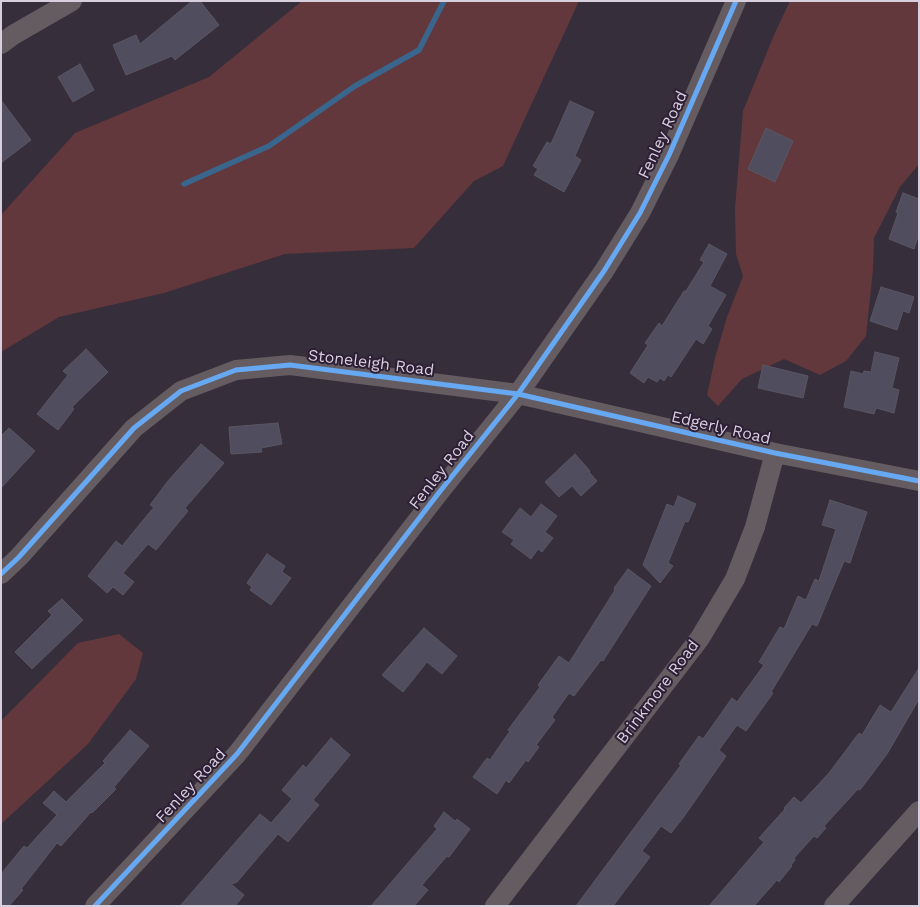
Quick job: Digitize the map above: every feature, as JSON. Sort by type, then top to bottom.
[{"type":"street","points":[[1,44],[12,35],[72,1]]},
{"type":"street","name":"Fenley Road","points":[[95,906],[237,754],[441,490],[518,394],[604,271],[640,213],[669,155],[736,1]]},
{"type":"street","name":"Stoneleigh Road","points":[[1,574],[19,558],[134,428],[181,392],[236,370],[290,365],[518,394]]},
{"type":"street","name":"Edgerly Road","points":[[518,394],[775,453],[919,481]]},
{"type":"street","name":"Brinkmore Road","points":[[495,906],[700,638],[735,579],[755,527],[775,453]]},
{"type":"street","points":[[834,906],[919,811]]},
{"type":"shaded area","points":[[302,1],[579,1],[503,166],[474,181],[414,248],[285,254],[164,293],[59,317],[1,352],[1,215],[75,133],[209,77]]},
{"type":"shaded area","points":[[790,1],[919,1],[919,164],[900,187],[874,238],[873,270],[866,336],[846,361],[820,375],[784,359],[742,379],[718,406],[707,395],[727,317],[743,276],[736,254],[735,208],[743,111]]},
{"type":"shaded area","points":[[119,634],[143,653],[136,679],[88,744],[1,824],[1,721],[78,643]]},
{"type":"building","points":[[192,1],[200,1],[219,25],[175,60],[172,56],[126,75],[113,45],[136,35],[140,44]]},
{"type":"building","points":[[80,64],[94,90],[73,102],[58,77]]},
{"type":"building","points":[[1,100],[31,140],[1,163]]},
{"type":"building","points":[[570,101],[594,112],[575,156],[581,160],[564,192],[534,175],[538,169],[533,166],[547,142],[551,144]]},
{"type":"building","points":[[766,128],[793,141],[775,182],[748,169]]},
{"type":"building","points":[[903,193],[919,199],[919,234],[914,249],[889,239]]},
{"type":"building","points":[[709,244],[727,254],[710,286],[726,295],[708,326],[712,329],[703,344],[696,339],[671,377],[668,375],[664,381],[660,378],[657,382],[648,377],[644,383],[630,373],[648,345],[645,343],[659,323],[662,326],[704,262],[700,260]]},
{"type":"building","points":[[881,287],[914,297],[909,313],[903,311],[897,330],[870,321]]},
{"type":"building","points":[[86,349],[108,372],[72,407],[74,409],[58,430],[37,414],[68,375],[63,371]]},
{"type":"building","points":[[875,352],[899,358],[892,388],[899,390],[894,413],[876,408],[874,414],[844,407],[851,371],[863,374],[864,371],[871,372]]},
{"type":"building","points":[[763,365],[808,376],[803,398],[758,388]]},
{"type":"building","points":[[278,423],[282,444],[261,448],[262,452],[231,454],[229,427]]},
{"type":"building","points":[[9,428],[35,451],[1,488],[1,436]]},
{"type":"building","points":[[201,444],[224,463],[185,508],[188,511],[156,550],[148,544],[123,573],[134,582],[123,595],[113,587],[107,593],[88,576],[116,541],[122,546],[154,507],[150,505],[168,481]]},
{"type":"building","points":[[575,454],[597,481],[581,496],[572,486],[559,497],[545,482]]},
{"type":"building","points":[[678,496],[696,504],[688,522],[685,521],[668,563],[673,566],[660,583],[643,565],[667,504],[674,507]]},
{"type":"building","points":[[830,500],[867,512],[850,563],[844,561],[817,626],[812,624],[771,692],[773,693],[746,731],[737,725],[719,750],[726,756],[683,818],[671,833],[661,826],[642,851],[650,857],[613,906],[576,906],[681,765],[679,764],[699,736],[703,739],[732,698],[737,702],[764,665],[759,662],[780,627],[784,629],[798,596],[806,600],[815,579],[819,581],[836,529],[822,525]]},
{"type":"building","points":[[541,504],[557,516],[545,532],[553,538],[542,552],[538,549],[531,559],[511,544],[514,540],[502,532],[520,508],[531,517]]},
{"type":"building","points":[[267,554],[285,566],[282,572],[291,578],[271,605],[250,590],[252,587],[247,583]]},
{"type":"building","points":[[628,569],[651,586],[603,661],[601,660],[574,696],[569,693],[552,717],[555,720],[536,745],[539,747],[528,762],[526,760],[509,783],[506,780],[497,794],[473,777],[487,758],[490,760],[510,731],[508,730],[540,687],[538,685],[559,656],[569,663],[615,590],[614,588]]},
{"type":"building","points":[[62,599],[83,620],[32,669],[15,652],[52,615],[48,611]]},
{"type":"building","points":[[424,628],[457,656],[442,674],[427,662],[403,692],[382,675]]},
{"type":"building","points":[[919,668],[919,699],[887,754],[860,790],[858,789],[824,826],[826,828],[817,838],[814,836],[794,858],[792,866],[779,882],[777,880],[754,906],[709,906],[764,842],[759,838],[784,808],[794,797],[801,803],[829,773],[859,733],[862,735],[880,705],[891,712]]},
{"type":"building","points":[[130,730],[149,746],[114,787],[116,789],[91,812],[61,846],[57,843],[9,906],[1,906],[1,874],[24,846],[27,848],[57,815],[43,803],[54,791],[66,802],[105,763],[103,761]]},
{"type":"building","points":[[331,738],[350,755],[313,800],[319,805],[288,842],[278,834],[237,882],[231,884],[244,895],[235,906],[180,906],[260,814],[271,823],[292,799],[282,790],[303,765],[306,768]]},
{"type":"building","points":[[444,812],[455,821],[457,819],[470,829],[449,857],[447,856],[422,885],[428,890],[414,906],[371,906],[437,829],[434,826]]},
{"type":"waterway","points":[[184,184],[269,146],[355,86],[419,50],[444,1]]},
{"type":"cycle path","points":[[95,906],[237,754],[441,490],[518,394],[604,271],[640,213],[669,155],[736,1]]},
{"type":"cycle path","points":[[1,574],[19,557],[134,428],[181,391],[236,370],[290,365],[518,394],[775,453],[919,481]]}]
